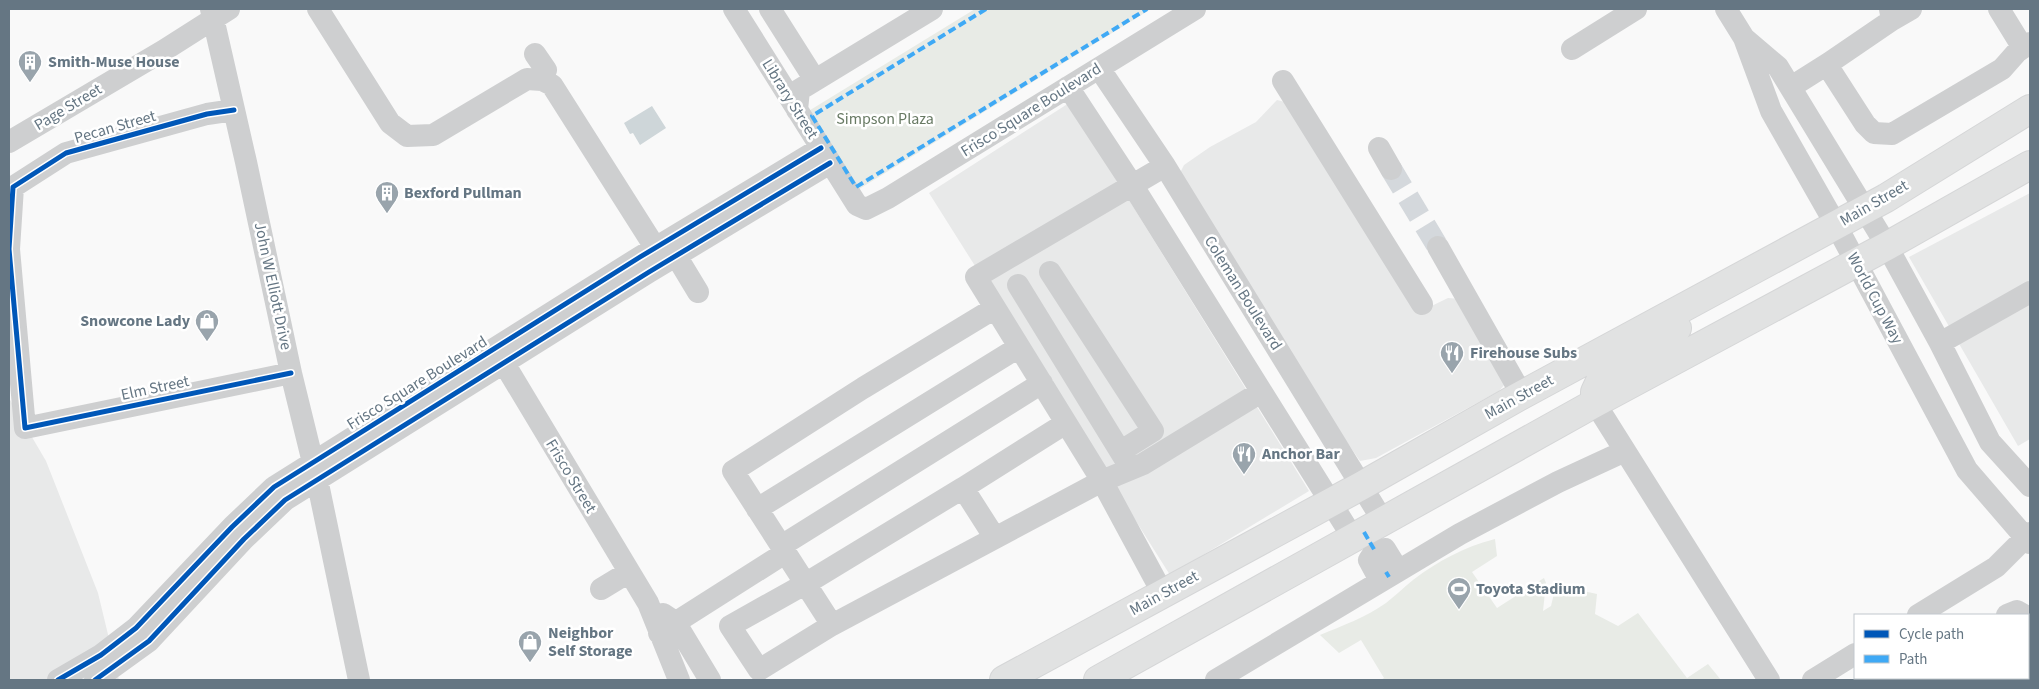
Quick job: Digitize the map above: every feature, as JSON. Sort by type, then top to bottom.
[{"type":"main road","name":"Main Street","points":[[1004,680],[1865,209],[2030,108]]},
{"type":"main road","points":[[1098,680],[1369,535],[1595,403],[1887,246],[2030,165]]},
{"type":"main road","points":[[1595,403],[1595,392],[1601,379],[1684,324],[1714,300],[1735,279]]},
{"type":"street","points":[[318,9],[390,123],[406,136],[433,135],[528,79],[542,80],[552,85],[666,252],[698,292]]},
{"type":"street","name":"Library Street","points":[[734,9],[857,205],[866,210]]},
{"type":"street","name":"Library Street","points":[[770,9],[815,80]]},
{"type":"street","points":[[797,110],[799,90],[932,9]]},
{"type":"street","name":"Frisco Square Boulevard","points":[[866,210],[1195,9]]},
{"type":"street","points":[[1572,49],[1636,9]]},
{"type":"street","name":"World Cup Way","points":[[1726,9],[1744,38],[1771,111],[1836,225],[1967,470],[2029,538]]},
{"type":"street","points":[[1790,87],[1827,65],[1891,14],[1911,9]]},
{"type":"street","points":[[1827,65],[1865,124],[1874,133],[1892,134],[2002,69],[2017,52],[2027,46],[1999,9]]},
{"type":"street","name":"John W Elliott Drive","points":[[218,12],[234,110],[291,373],[315,471],[359,680]]},
{"type":"street","name":"Page Street","points":[[9,142],[163,51],[218,12]]},
{"type":"street","name":"World Cup Way","points":[[1744,38],[1778,67],[1887,246],[1940,343],[1990,442],[2030,486]]},
{"type":"street","points":[[535,54],[546,70],[542,80]]},
{"type":"street","name":"Coleman Boulevard","points":[[1099,68],[1165,166],[1361,486],[1369,535]]},
{"type":"street","points":[[1283,81],[1422,304]]},
{"type":"street","points":[[1068,87],[1134,186],[1330,503],[1369,535],[1369,560],[1376,573],[1387,574]]},
{"type":"street","name":"Pecan Street","points":[[24,428],[9,249],[14,187],[66,153],[207,114],[234,110]]},
{"type":"street","points":[[1378,148],[1391,169]]},
{"type":"street","name":"Frisco Square Boulevard","points":[[58,680],[101,655],[136,628],[219,540],[274,487],[315,471],[666,252],[826,155]]},
{"type":"street","points":[[1163,594],[1102,481],[976,277],[1134,186],[1165,166]]},
{"type":"street","points":[[1438,247],[1522,395]]},
{"type":"street","points":[[710,600],[759,670],[832,625],[1102,481],[1126,460],[1153,431],[1050,272]]},
{"type":"street","points":[[1018,285],[1126,460],[1143,464],[1261,392]]},
{"type":"street","points":[[1940,343],[2030,292]]},
{"type":"street","points":[[832,625],[733,471],[863,388],[995,308]]},
{"type":"street","points":[[758,509],[1019,347]]},
{"type":"street","points":[[1070,368],[1100,349]]},
{"type":"street","name":"Frisco Street","points":[[499,356],[648,603],[710,680]]},
{"type":"street","name":"Elm Street","points":[[24,428],[291,373]]},
{"type":"street","points":[[678,680],[667,628],[783,549],[1042,383]]},
{"type":"street","points":[[1595,403],[1769,680]]},
{"type":"street","points":[[730,626],[805,584],[1066,423]]},
{"type":"street","points":[[1216,680],[1387,574],[1558,482],[1625,451]]},
{"type":"street","name":"Frisco Square Boulevard","points":[[95,680],[148,641],[244,540],[315,471]]},
{"type":"street","points":[[963,488],[994,538]]},
{"type":"street","points":[[1920,614],[1996,567],[2029,538]]},
{"type":"street","points":[[601,588],[629,572]]},
{"type":"street","points":[[2010,614],[2017,611],[2022,614]]},
{"type":"street","points":[[1813,680],[1854,655]]},
{"type":"shaded area","points":[[1277,100],[1289,103],[1417,313],[1448,298],[1460,299],[1505,384],[1499,391],[1376,458],[1360,461],[1322,406],[1180,173],[1184,165],[1210,147],[1256,122]]},
{"type":"shaded area","points":[[1069,103],[1309,491],[1170,575],[929,193]]},
{"type":"shaded area","points":[[652,106],[666,128],[640,145],[633,133],[630,134],[624,123]]},
{"type":"shaded area","points":[[2030,193],[2030,439],[2018,446],[1909,257]]},
{"type":"shaded area","points":[[9,398],[46,461],[98,593],[119,680],[9,680]]},
{"type":"green space","name":"Simpson Plaza","points":[[975,9],[1151,9],[856,191],[807,112]]},
{"type":"green space","name":"Toyota Stadium","points":[[1495,539],[1497,556],[1472,572],[1497,608],[1544,578],[1546,583],[1543,611],[1551,606],[1556,585],[1597,594],[1595,614],[1618,626],[1638,613],[1687,678],[1708,664],[1721,680],[1381,680],[1384,678],[1361,640],[1339,653],[1320,635],[1370,613],[1413,580],[1462,550]]},
{"type":"tunnel","points":[[1391,169],[1438,247]]},
{"type":"marked path","points":[[986,9],[812,116],[856,187],[1147,9]]},
{"type":"marked path","points":[[1364,532],[1375,551]]},
{"type":"marked path","points":[[1386,572],[1389,577]]},
{"type":"cycle path","points":[[234,110],[207,114],[66,153],[13,187],[9,249],[25,428],[291,373]]},
{"type":"cycle path","points":[[58,680],[101,655],[136,628],[232,527],[274,487],[640,257],[821,148]]},
{"type":"cycle path","points":[[95,680],[149,641],[244,539],[285,500],[649,272],[830,163]]},
{"type":"place","name":"Smith-Muse House","points":[[30,83]]},
{"type":"place","name":"Bexford Pullman","points":[[387,214]]},
{"type":"place","name":"Snowcone Lady","points":[[207,342]]},
{"type":"place","name":"Firehouse Subs","points":[[1452,374]]},
{"type":"place","name":"Anchor Bar","points":[[1244,475]]},
{"type":"place","name":"Toyota Stadium","points":[[1459,610]]},
{"type":"place","name":"Neighbor Self Storage","points":[[530,663]]}]
